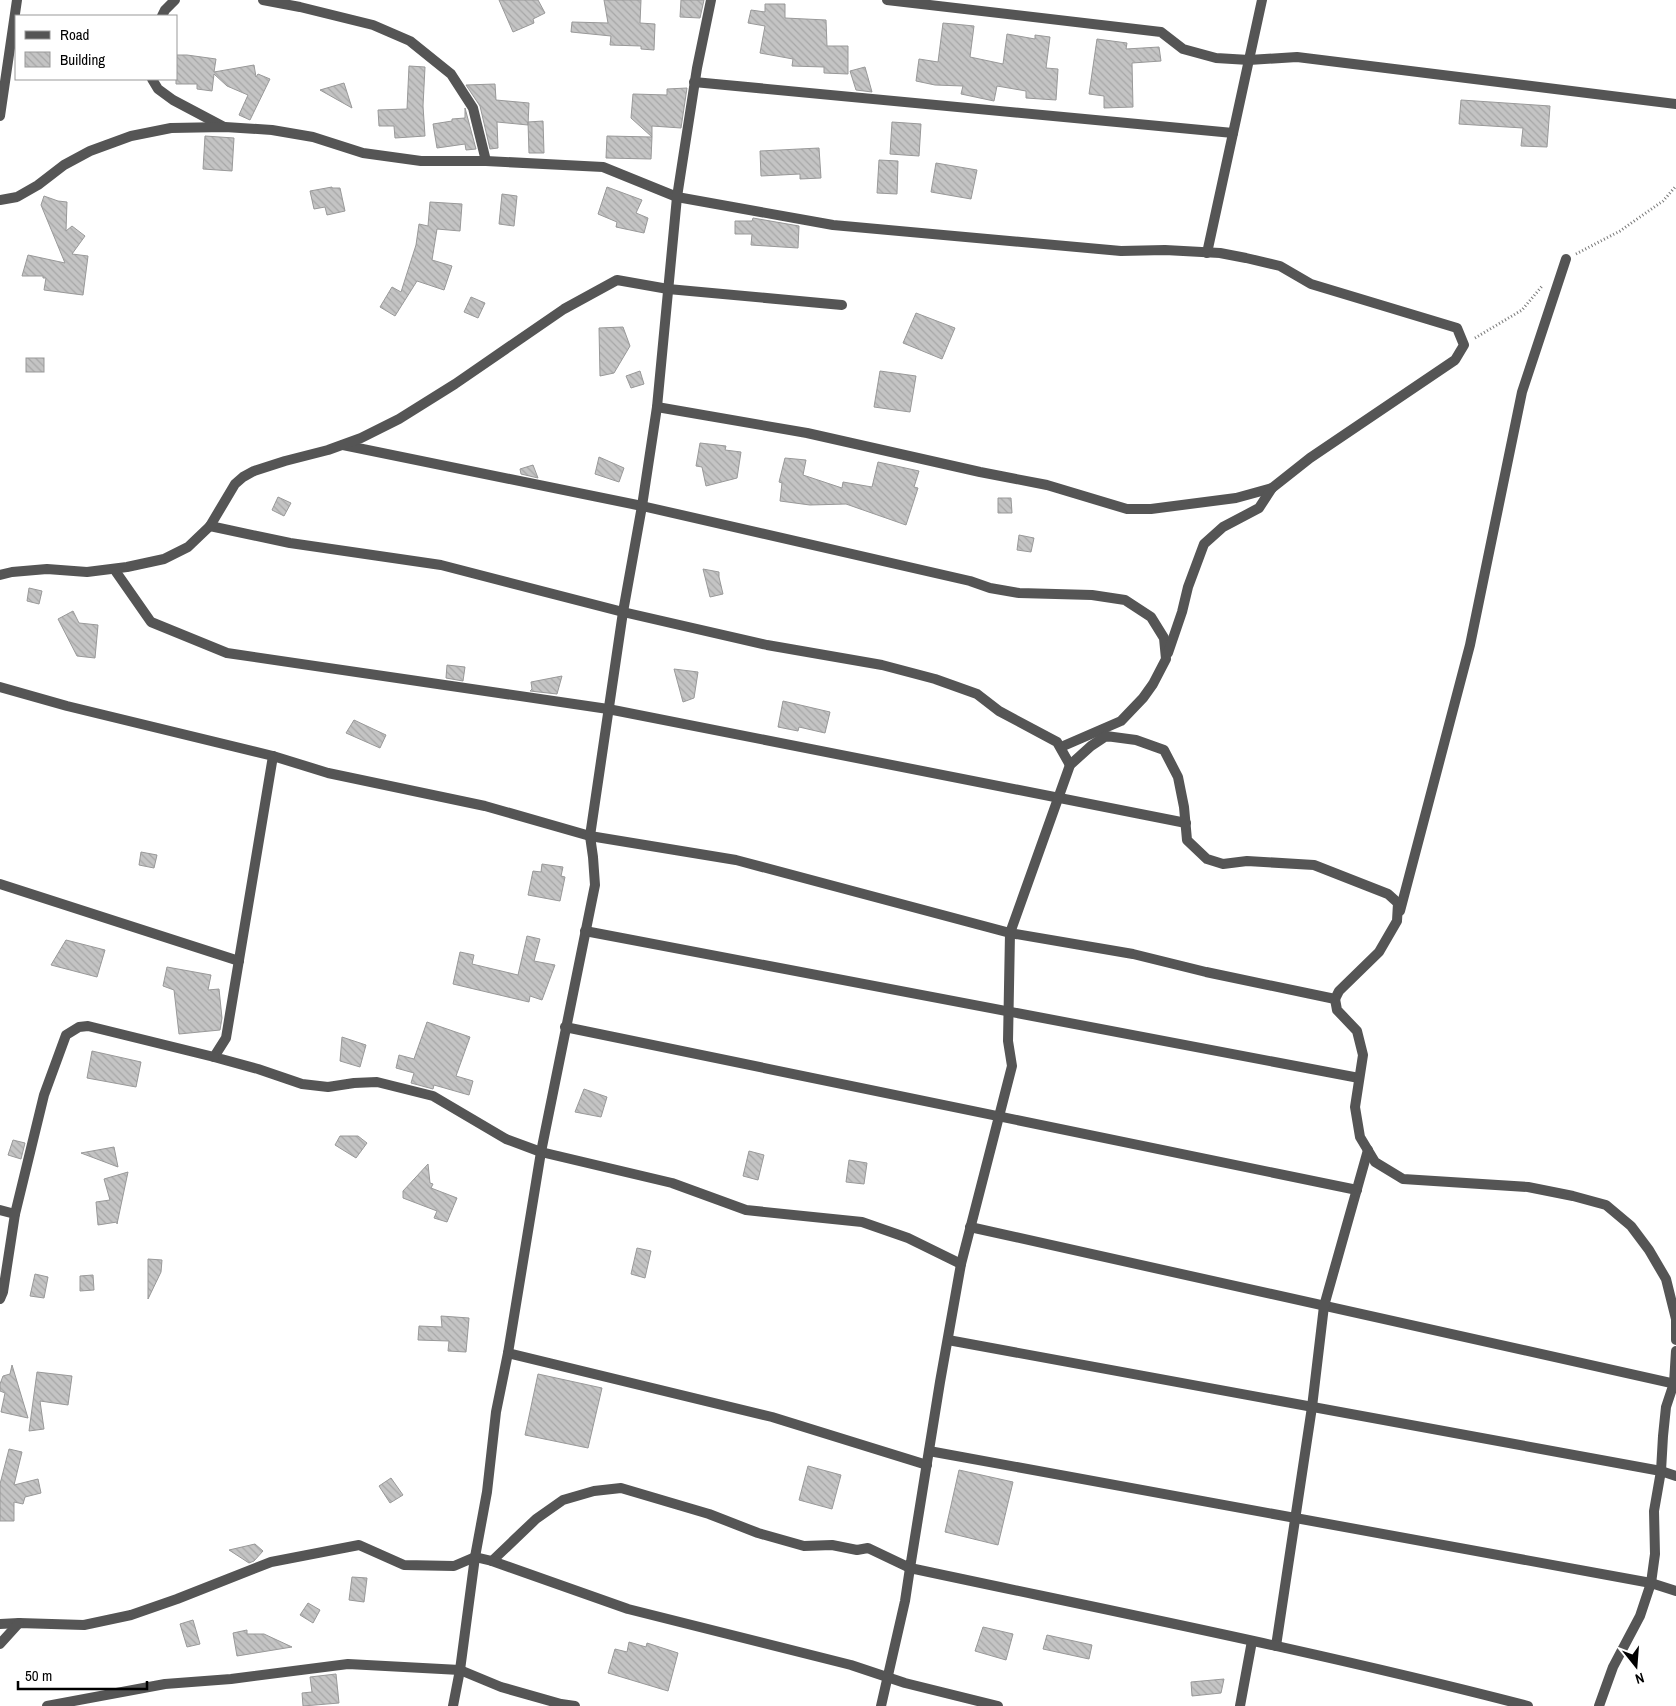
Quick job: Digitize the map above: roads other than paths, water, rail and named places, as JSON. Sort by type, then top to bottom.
[{"type":"street","points":[[0,116],[17,0]]},
{"type":"street","points":[[162,15],[175,0]]},
{"type":"street","points":[[263,0],[373,25],[410,41],[451,74],[457,82],[473,108],[486,161]]},
{"type":"street","points":[[452,1706],[460,1670],[475,1557],[487,1492],[496,1412],[508,1353],[541,1152],[595,885],[590,836],[623,612],[657,408],[677,197],[694,82],[711,0]]},
{"type":"street","points":[[887,0],[1161,32],[1183,49],[1216,58],[1249,60],[1297,57],[1676,104]]},
{"type":"street","points":[[1207,253],[1262,0]]},
{"type":"street","points":[[153,80],[158,89],[173,100],[225,127]]},
{"type":"street","points":[[694,82],[1233,133]]},
{"type":"street","points":[[0,200],[17,197],[38,186],[64,165],[90,151],[131,136],[171,128],[225,127],[272,130],[313,137],[363,153],[412,160],[486,161],[603,167],[677,197],[833,225],[1121,250],[1165,250],[1246,258],[1280,266],[1311,284],[1457,328],[1464,345],[1455,360],[1310,458],[1272,488],[1259,508],[1224,528],[1204,544],[1188,587],[1182,612],[1166,659],[1144,698],[1121,720],[1061,748]]},
{"type":"street","points":[[1566,259],[1522,392],[1470,645],[1397,921],[1379,952],[1339,992],[1335,999],[1337,1010],[1357,1031],[1363,1055],[1358,1078],[1356,1107],[1360,1137],[1376,1162],[1403,1179],[1528,1187],[1606,1205],[1631,1226],[1649,1250],[1666,1278],[1676,1319],[1676,1340]]},
{"type":"street","points":[[0,575],[47,569],[87,572],[164,560],[188,547],[210,526],[234,484],[243,476],[285,460],[343,445],[399,419],[455,384],[564,309],[617,280],[668,289],[842,306]]},
{"type":"street","points":[[657,408],[807,433],[1047,485],[1127,509],[1151,510],[1236,498],[1272,488]]},
{"type":"street","points":[[343,445],[642,506],[990,588],[1019,593],[1092,595],[1125,600],[1151,617],[1164,638],[1166,659]]},
{"type":"street","points":[[210,526],[290,543],[441,565],[623,612],[767,645],[882,666],[935,679],[977,694],[999,711],[1057,742],[1070,765]]},
{"type":"street","points":[[114,569],[151,622],[227,653],[608,709],[1186,823]]},
{"type":"street","points":[[0,686],[67,706],[272,756],[328,773],[485,806],[590,836],[736,860],[1010,933],[1133,954],[1206,972],[1335,999]]},
{"type":"street","points":[[881,1706],[889,1678],[905,1601],[961,1264],[1012,1066],[1008,1041],[1010,933],[1070,765],[1091,746],[1106,736],[1136,740],[1164,750],[1178,777],[1184,807],[1187,840],[1207,859],[1223,864],[1246,861],[1314,865],[1388,894],[1398,903],[1397,921]]},
{"type":"street","points":[[214,1058],[226,1038],[272,756]]},
{"type":"street","points":[[0,884],[239,961]]},
{"type":"street","points":[[585,931],[1358,1078]]},
{"type":"street","points":[[0,1299],[3,1292],[15,1214],[44,1095],[66,1034],[79,1026],[88,1026],[258,1069],[302,1084],[328,1087],[377,1082],[433,1096],[506,1139],[541,1152],[672,1183],[746,1210],[862,1222],[908,1238],[961,1264]]},
{"type":"street","points":[[566,1027],[1356,1190]]},
{"type":"street","points":[[1276,1646],[1312,1407],[1324,1306],[1368,1150]]},
{"type":"street","points":[[0,1210],[15,1214]]},
{"type":"street","points":[[970,1227],[1675,1384]]},
{"type":"street","points":[[948,1340],[1676,1476]]},
{"type":"street","points":[[1599,1706],[1612,1666],[1640,1616],[1651,1583],[1655,1554],[1654,1511],[1661,1472],[1666,1407],[1675,1384],[1676,1351]]},
{"type":"street","points":[[508,1353],[772,1417],[927,1465]]},
{"type":"street","points":[[929,1451],[1651,1583],[1676,1591]]},
{"type":"street","points":[[492,1561],[536,1519],[563,1500],[594,1491],[621,1488],[709,1514],[758,1534],[804,1546],[832,1545],[857,1550],[868,1548],[910,1568],[1276,1646],[1452,1686],[1528,1706]]},
{"type":"street","points":[[0,1624],[19,1622],[84,1625],[131,1615],[271,1562],[359,1545],[404,1565],[454,1566],[475,1557],[492,1561],[628,1609],[851,1665],[889,1678],[998,1706]]},
{"type":"street","points":[[0,1644],[19,1622]]},
{"type":"street","points":[[1240,1706],[1252,1641]]},
{"type":"street","points":[[47,1706],[165,1684],[231,1680],[348,1664],[460,1670],[501,1687],[561,1704],[575,1706]]}]
